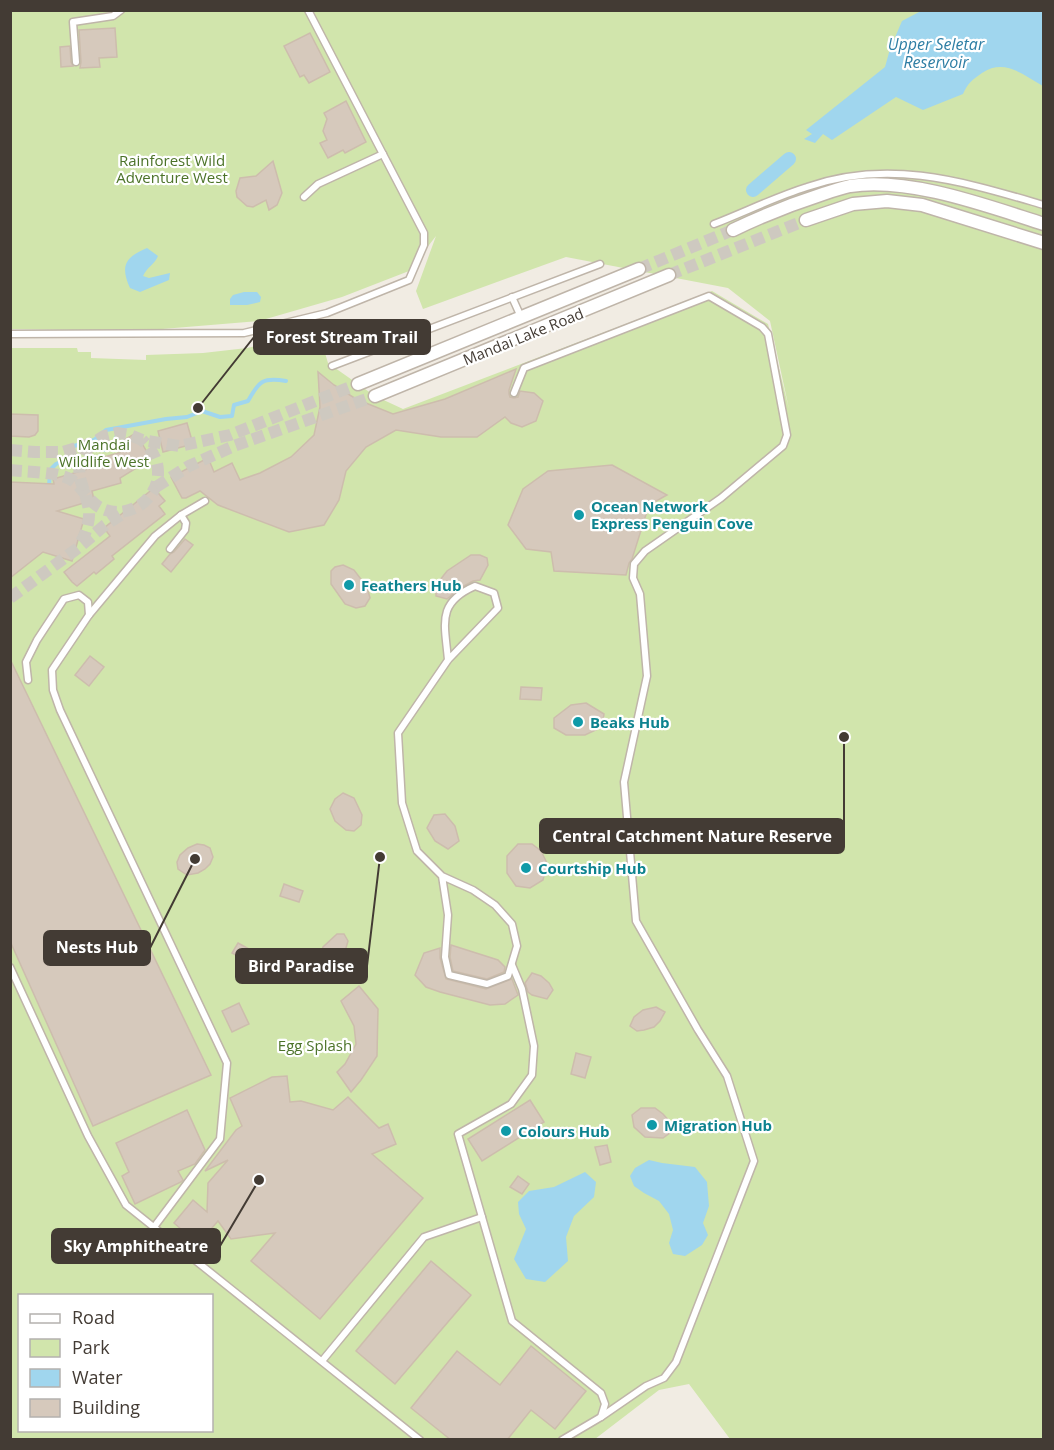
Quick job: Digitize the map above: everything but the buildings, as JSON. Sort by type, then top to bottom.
[{"type":"street","points":[[733,230],[807,199],[847,187],[869,184],[888,184],[935,193],[977,203],[1044,224]]},
{"type":"street","points":[[806,220],[854,204],[887,201],[922,205],[1044,243]]},
{"type":"street","name":"Mandai Lake Road","points":[[358,384],[639,269]]},
{"type":"street","name":"Mandai Lake Road","points":[[375,396],[669,275]]},
{"type":"lane","points":[[76,62],[73,22],[113,16],[121,10]]},
{"type":"lane","points":[[10,334],[244,333],[327,314],[409,280],[424,244],[424,233],[308,10]]},
{"type":"lane","points":[[304,197],[318,184],[383,154]]},
{"type":"lane","points":[[714,224],[808,186],[850,176],[890,173],[938,177],[1044,205]]},
{"type":"lane","points":[[332,366],[600,264]]},
{"type":"lane","points":[[514,393],[524,368],[709,296],[762,327],[768,334],[787,435],[783,446],[721,498],[645,551],[634,564],[633,578],[640,594],[647,675],[624,782],[636,921],[698,1030],[728,1076],[754,1161],[676,1362],[664,1378],[646,1386],[562,1440]]},
{"type":"lane","points":[[512,297],[521,317]]},
{"type":"lane","points":[[154,1227],[220,1139],[227,1063],[60,710],[53,690],[52,670],[89,615],[154,537],[181,515],[205,501]]},
{"type":"lane","points":[[170,549],[185,530],[186,524],[181,515]]},
{"type":"lane","points":[[442,876],[448,915],[445,957],[449,975],[487,984],[508,976],[517,946],[512,924],[495,904],[473,890],[442,876],[417,851],[402,803],[399,733],[448,660],[498,608],[494,593],[475,586],[463,591],[453,599],[444,617],[448,660]]},
{"type":"lane","points":[[28,680],[26,662],[63,599],[79,595],[88,602],[89,615]]},
{"type":"lane","points":[[512,965],[522,989],[534,1046],[532,1075],[511,1104],[458,1134],[512,1321],[601,1393],[605,1404],[601,1417]]},
{"type":"lane","points":[[10,967],[88,1136],[126,1205],[420,1440]]},
{"type":"lane","points":[[322,1361],[424,1237],[482,1217]]},
{"type":"green space","points":[[11,11],[1043,11],[1043,1439],[730,1439],[689,1384],[659,1390],[595,1439],[11,1439],[11,348],[77,348],[78,352],[91,352],[91,358],[146,360],[146,355],[203,353],[247,348],[294,338],[296,348],[324,342],[328,363],[375,396],[403,409],[712,291],[768,324],[789,409],[770,321],[728,288],[566,257],[423,309],[416,291],[436,236],[409,271],[342,297],[259,321],[138,331],[11,329]]},
{"type":"water","name":"Upper Seletar Reservoir","points":[[921,11],[1043,11],[1043,86],[1014,70],[998,67],[982,73],[973,80],[963,94],[923,110],[896,97],[832,140],[823,134],[815,143],[804,139],[812,134],[806,130],[885,67],[902,21]]},
{"type":"water","points":[[147,248],[158,256],[143,276],[149,278],[170,273],[169,280],[140,292],[130,288],[125,268],[129,259]]},
{"type":"water","points":[[257,292],[261,297],[260,302],[230,305],[233,295]]},
{"type":"water","points":[[649,1160],[695,1167],[707,1182],[709,1206],[703,1223],[708,1235],[702,1245],[685,1256],[673,1254],[669,1243],[673,1230],[669,1214],[659,1201],[634,1186],[630,1176],[635,1168]]},
{"type":"water","points":[[585,1172],[596,1182],[594,1197],[574,1216],[566,1237],[568,1261],[545,1282],[526,1279],[514,1259],[526,1229],[519,1214],[518,1202],[529,1191],[554,1187]]},
{"type":"waterway","points":[[753,190],[789,159]]},
{"type":"waterway","points":[[49,487],[50,470],[67,459],[74,446],[94,440],[106,430],[187,417],[202,411],[220,417],[232,416],[234,405],[248,401],[255,389],[263,382],[267,380],[286,381]]},
{"type":"waterway","points":[[84,443],[106,450],[114,443],[120,428]]},
{"type":"tunnel","points":[[669,275],[806,220]]},
{"type":"tunnel","points":[[639,269],[733,230]]},
{"type":"tunnel","points":[[10,450],[63,452],[117,433],[179,446],[230,435],[358,384]]},
{"type":"tunnel","points":[[156,487],[189,466],[234,446],[375,396]]},
{"type":"tunnel","points":[[10,470],[65,477],[74,482],[99,507],[109,511],[129,510],[147,500],[157,482],[158,467],[151,451],[142,440]]},
{"type":"tunnel","points":[[81,542],[87,527],[89,510],[79,468],[85,452],[93,443]]},
{"type":"tunnel","points":[[10,598],[125,512]]},
{"type":"place","name":"Forest Stream Trail","points":[[198,408]]},
{"type":"place","name":"Ocean Network Express Penguin Cove","points":[[579,515]]},
{"type":"place","name":"Feathers Hub","points":[[349,585]]},
{"type":"place","name":"Beaks Hub","points":[[578,722]]},
{"type":"place","name":"Central Catchment Nature Reserve","points":[[844,737]]},
{"type":"place","name":"Bird Paradise","points":[[380,857]]},
{"type":"place","name":"Nests Hub","points":[[195,859]]},
{"type":"place","name":"Courtship Hub","points":[[526,868]]},
{"type":"place","name":"Migration Hub","points":[[652,1125]]},
{"type":"place","name":"Colours Hub","points":[[506,1131]]},
{"type":"place","name":"Sky Amphitheatre","points":[[259,1180]]},
{"type":"park label","name":"Rainforest Wild Adventure West","points":[[172,168]]},
{"type":"park label","name":"Mandai Wildlife West","points":[[104,452]]},
{"type":"park label","name":"Egg Splash","points":[[315,1045]]}]
